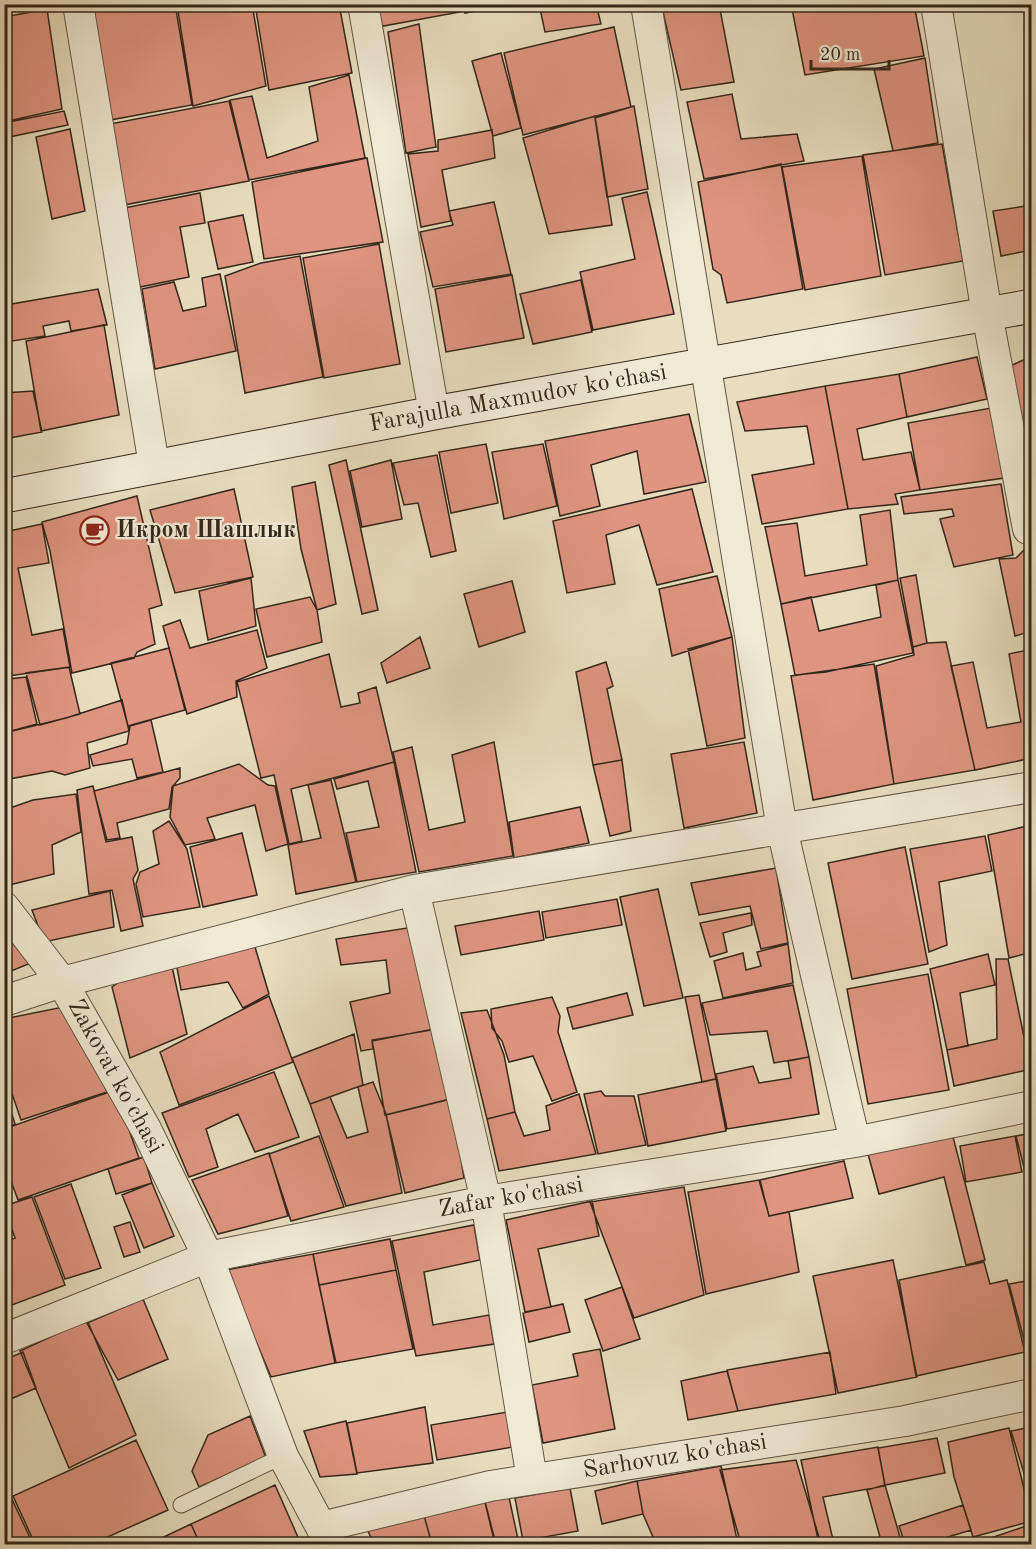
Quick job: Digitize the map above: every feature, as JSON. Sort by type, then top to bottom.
[{"type":"main road","name":"Farajulla Maxmudov ko'chasi","points":[[4,496],[154,465],[434,413],[1032,306]]},
{"type":"street","points":[[78,4],[154,465]]},
{"type":"street","points":[[363,4],[434,413]]},
{"type":"street","points":[[646,4],[782,829],[855,1142]]},
{"type":"street","points":[[936,4],[987,314],[1028,529],[1032,528]]},
{"type":"street","points":[[4,1001],[62,982],[414,890],[1032,787]]},
{"type":"street","points":[[414,890],[486,1201],[532,1479]]},
{"type":"street","name":"Zakovat ko'chasi","points":[[4,907],[62,982],[146,1129],[208,1257]]},
{"type":"street","name":"Zafar ko'chasi","points":[[4,1339],[208,1257],[486,1201],[855,1142],[1032,1106]]},
{"type":"street","name":"Sarhovuz ko'chasi","points":[[208,1257],[283,1456],[325,1536],[490,1486],[905,1421],[1032,1394]]},
{"type":"lane","points":[[181,1505],[283,1456]]},
{"type":"building","points":[[92,4],[175,4],[192,105],[110,120]]},
{"type":"building","points":[[177,4],[252,4],[266,86],[193,106]]},
{"type":"building","points":[[255,4],[339,4],[352,73],[269,90]]},
{"type":"building","points":[[375,4],[459,4],[460,12],[378,27]]},
{"type":"building","points":[[463,4],[511,4],[465,13]]},
{"type":"building","points":[[539,4],[596,4],[601,24],[545,32]]},
{"type":"building","points":[[699,4],[719,4],[734,82],[681,90],[663,12]]},
{"type":"building","points":[[791,4],[914,4],[924,56],[805,75]]},
{"type":"building","points":[[47,9],[62,109],[4,122],[4,17]]},
{"type":"building","points":[[419,24],[436,147],[406,153],[388,32]]},
{"type":"building","points":[[614,27],[631,107],[523,135],[504,53]]},
{"type":"building","points":[[501,53],[521,128],[493,136],[472,61]]},
{"type":"building","points":[[925,58],[938,143],[893,151],[874,69]]},
{"type":"building","points":[[349,75],[365,158],[249,180],[230,100],[252,96],[267,158],[318,141],[309,87]]},
{"type":"building","points":[[732,94],[741,139],[797,134],[804,161],[704,179],[687,102]]},
{"type":"building","points":[[229,101],[249,181],[124,205],[110,124]]},
{"type":"building","points":[[634,106],[648,189],[607,197],[595,118]]},
{"type":"building","points":[[64,111],[68,125],[4,138],[4,123]]},
{"type":"building","points":[[595,116],[612,225],[549,234],[523,138]]},
{"type":"building","points":[[70,129],[85,211],[52,219],[36,137]]},
{"type":"building","points":[[492,130],[495,158],[442,170],[451,221],[421,227],[408,154],[438,151],[438,140]]},
{"type":"building","points":[[942,144],[963,261],[885,275],[863,155]]},
{"type":"building","points":[[862,156],[881,276],[805,290],[782,167]]},
{"type":"building","points":[[367,158],[383,242],[264,259],[252,182]]},
{"type":"building","points":[[781,164],[803,289],[727,303],[721,275],[713,269],[698,182]]},
{"type":"building","points":[[647,192],[674,314],[593,330],[580,272],[635,259],[622,198]]},
{"type":"building","points":[[200,193],[205,223],[180,227],[189,277],[140,287],[124,208]]},
{"type":"building","points":[[494,202],[511,274],[433,287],[420,232],[453,225],[449,211]]},
{"type":"building","points":[[1032,205],[1032,250],[1001,256],[993,211]]},
{"type":"building","points":[[243,215],[253,262],[218,269],[208,222]]},
{"type":"building","points":[[379,244],[400,364],[324,378],[303,258]]},
{"type":"building","points":[[300,256],[323,377],[245,393],[225,276],[261,263]]},
{"type":"building","points":[[220,274],[236,351],[155,369],[142,289],[174,282],[183,311],[206,306],[202,278]]},
{"type":"building","points":[[512,275],[524,338],[446,352],[435,289]]},
{"type":"building","points":[[581,280],[592,332],[533,344],[520,294]]},
{"type":"building","points":[[98,289],[107,325],[71,331],[69,321],[43,326],[45,336],[6,342],[6,305]]},
{"type":"building","points":[[104,325],[119,415],[41,431],[26,341]]},
{"type":"building","points":[[1032,356],[1032,481],[1008,367]]},
{"type":"building","points":[[977,357],[987,399],[907,417],[899,374]]},
{"type":"building","points":[[899,374],[907,417],[857,429],[863,460],[911,452],[920,490],[895,494],[898,504],[848,509],[825,386]]},
{"type":"building","points":[[825,386],[848,509],[762,524],[752,475],[814,464],[807,426],[745,431],[737,402]]},
{"type":"building","points":[[33,391],[42,432],[4,439],[4,393]]},
{"type":"building","points":[[991,408],[1004,478],[920,490],[908,423]]},
{"type":"building","points":[[689,414],[706,482],[644,494],[637,451],[591,465],[600,506],[560,516],[545,441]]},
{"type":"building","points":[[486,444],[498,503],[451,513],[439,452]]},
{"type":"building","points":[[543,444],[557,506],[504,519],[492,452]]},
{"type":"building","points":[[437,455],[456,551],[431,557],[418,503],[404,505],[393,463]]},
{"type":"building","points":[[346,460],[378,610],[362,614],[329,465]]},
{"type":"building","points":[[391,460],[402,519],[362,527],[350,471]]},
{"type":"building","points":[[315,482],[336,604],[317,610],[301,549],[292,487]]},
{"type":"building","points":[[1001,484],[1013,555],[954,567],[940,519],[954,516],[952,509],[904,514],[901,497]]},
{"type":"building","points":[[234,489],[253,577],[175,593],[150,510]]},
{"type":"building","points":[[692,489],[713,572],[657,585],[639,525],[606,535],[615,584],[567,593],[553,521]]},
{"type":"building","points":[[137,496],[162,605],[149,609],[155,644],[137,652],[134,658],[72,673],[50,551],[42,522]]},
{"type":"building","points":[[890,510],[898,580],[781,604],[765,527],[797,523],[805,576],[867,565],[860,515]]},
{"type":"building","points":[[42,524],[49,563],[18,568],[32,635],[63,629],[70,667],[9,676],[4,645],[4,532]]},
{"type":"building","points":[[1026,548],[1032,574],[1032,631],[1015,636],[999,559],[1016,558]]},
{"type":"building","points":[[916,575],[927,643],[913,647],[900,578]]},
{"type":"building","points":[[717,576],[732,637],[672,656],[659,589]]},
{"type":"building","points":[[251,578],[256,626],[208,640],[199,591]]},
{"type":"building","points":[[898,580],[913,653],[826,672],[795,675],[781,604],[811,597],[819,631],[881,617],[876,585]]},
{"type":"building","points":[[512,581],[525,632],[479,647],[464,594]]},
{"type":"building","points":[[310,597],[317,610],[322,642],[267,657],[256,609]]},
{"type":"building","points":[[180,620],[190,648],[257,630],[267,668],[236,681],[237,697],[187,714],[163,626]]},
{"type":"building","points":[[1032,629],[1032,661],[1025,630]]},
{"type":"building","points":[[420,637],[430,668],[387,683],[381,663]]},
{"type":"building","points":[[732,637],[745,738],[707,746],[688,649]]},
{"type":"building","points":[[946,642],[975,770],[894,784],[876,666],[914,655],[913,647],[927,643]]},
{"type":"building","points":[[169,648],[185,710],[128,726],[111,663]]},
{"type":"building","points":[[1028,650],[1032,663],[1032,758],[975,770],[951,666],[973,662],[987,728],[1021,722],[1009,654]]},
{"type":"building","points":[[329,654],[341,707],[360,703],[358,693],[376,687],[394,762],[291,789],[302,841],[289,844],[274,775],[261,778],[237,682]]},
{"type":"building","points":[[606,662],[613,686],[607,689],[622,760],[593,765],[576,672]]},
{"type":"building","points":[[4,664],[9,697],[4,699]]},
{"type":"building","points":[[874,664],[894,784],[813,800],[791,676]]},
{"type":"building","points":[[69,667],[80,714],[40,725],[26,673]]},
{"type":"building","points":[[26,677],[37,724],[11,731],[7,714],[11,708],[8,679]]},
{"type":"building","points":[[122,700],[129,731],[87,743],[90,768],[65,775],[52,771],[4,780],[4,733],[66,718]]},
{"type":"building","points":[[151,720],[163,772],[137,778],[132,759],[93,766],[90,755],[127,744],[130,726]]},
{"type":"building","points":[[494,742],[513,856],[419,872],[393,752],[412,747],[429,830],[465,822],[452,755]]},
{"type":"building","points":[[744,742],[757,813],[684,828],[671,754]]},
{"type":"building","points":[[622,760],[631,831],[610,836],[593,765]]},
{"type":"building","points":[[394,762],[416,872],[357,882],[346,833],[379,827],[368,781],[337,789],[334,779]]},
{"type":"building","points":[[239,764],[268,785],[275,786],[288,844],[266,851],[255,805],[207,818],[215,839],[185,845],[170,817],[173,786]]},
{"type":"building","points":[[180,768],[180,778],[172,787],[169,809],[117,823],[120,838],[107,840],[94,791]]},
{"type":"building","points":[[331,780],[356,882],[296,894],[288,845],[321,838],[308,785]]},
{"type":"building","points":[[93,786],[106,842],[132,837],[138,870],[133,879],[143,926],[121,931],[112,890],[89,894],[77,790]]},
{"type":"building","points":[[76,794],[81,832],[52,845],[54,874],[5,886],[4,810],[33,800]]},
{"type":"building","points":[[580,807],[589,843],[514,858],[509,822]]},
{"type":"building","points":[[169,821],[187,849],[200,907],[143,917],[136,884],[140,872],[159,864],[153,831]]},
{"type":"building","points":[[1032,825],[1032,952],[1009,958],[988,835]]},
{"type":"building","points":[[242,833],[257,895],[203,907],[190,847]]},
{"type":"building","points":[[985,836],[992,871],[939,882],[947,945],[929,952],[910,849]]},
{"type":"building","points":[[905,847],[928,964],[852,979],[828,863]]},
{"type":"building","points":[[776,868],[788,943],[761,949],[750,906],[699,915],[691,883]]},
{"type":"building","points":[[658,889],[683,998],[644,1006],[620,897]]},
{"type":"building","points":[[110,891],[114,927],[44,942],[32,910]]},
{"type":"building","points":[[617,899],[622,925],[546,938],[542,912]]},
{"type":"building","points":[[539,911],[544,940],[461,955],[455,926]]},
{"type":"building","points":[[751,913],[752,925],[723,933],[727,952],[710,957],[700,923]]},
{"type":"building","points":[[4,917],[43,958],[4,974]]},
{"type":"building","points":[[420,926],[439,1028],[372,1041],[373,1049],[361,1051],[350,1002],[390,993],[386,960],[341,965],[336,939]]},
{"type":"building","points":[[788,944],[793,983],[723,998],[714,961],[743,953],[746,970],[761,966],[757,952]]},
{"type":"building","points":[[255,947],[269,994],[243,1008],[228,982],[181,990],[176,962]]},
{"type":"building","points":[[988,954],[995,985],[960,993],[968,1046],[947,1050],[930,969]]},
{"type":"building","points":[[996,959],[1008,959],[1024,1037],[1032,1036],[1032,1069],[954,1086],[947,1050],[997,1039]]},
{"type":"building","points":[[171,962],[187,1034],[130,1058],[112,987],[138,969]]},
{"type":"building","points":[[928,974],[949,1090],[868,1104],[847,989]]},
{"type":"building","points":[[793,985],[809,1057],[774,1063],[767,1031],[710,1035],[702,1003]]},
{"type":"building","points":[[627,993],[633,1015],[573,1029],[567,1008]]},
{"type":"building","points":[[699,995],[716,1079],[702,1082],[685,997]]},
{"type":"building","points":[[269,996],[293,1062],[179,1105],[160,1052]]},
{"type":"building","points":[[552,997],[560,1016],[558,1032],[577,1092],[552,1101],[533,1056],[509,1062],[502,1041],[492,1028],[491,1009]]},
{"type":"building","points":[[68,1006],[107,1092],[21,1120],[4,1070],[4,1019]]},
{"type":"building","points":[[487,1010],[504,1055],[515,1112],[487,1119],[461,1013]]},
{"type":"building","points":[[437,1029],[450,1099],[385,1115],[372,1040]]},
{"type":"building","points":[[354,1034],[363,1085],[310,1104],[292,1058]]},
{"type":"building","points":[[809,1057],[819,1114],[727,1129],[716,1074],[753,1066],[759,1083],[791,1078],[788,1061]]},
{"type":"building","points":[[274,1072],[299,1137],[255,1152],[238,1114],[206,1129],[218,1167],[189,1177],[162,1113]]},
{"type":"building","points":[[716,1079],[726,1131],[648,1146],[638,1095]]},
{"type":"building","points":[[373,1082],[386,1114],[402,1193],[346,1206],[310,1104],[330,1097],[347,1138],[368,1132],[358,1087]]},
{"type":"building","points":[[4,1089],[15,1124],[4,1128]]},
{"type":"building","points":[[115,1090],[139,1158],[18,1200],[4,1162],[4,1129]]},
{"type":"building","points":[[601,1091],[605,1096],[634,1096],[646,1145],[598,1154],[584,1094]]},
{"type":"building","points":[[579,1094],[596,1154],[499,1171],[487,1119],[515,1112],[524,1136],[550,1130],[546,1106]]},
{"type":"building","points":[[451,1099],[464,1178],[405,1193],[386,1115]]},
{"type":"building","points":[[952,1133],[985,1260],[966,1265],[944,1177],[879,1194],[868,1154]]},
{"type":"building","points":[[1032,1133],[1032,1199],[1016,1136]]},
{"type":"building","points":[[319,1136],[344,1207],[291,1221],[269,1154]]},
{"type":"building","points":[[1015,1136],[1022,1172],[966,1182],[960,1146]]},
{"type":"building","points":[[269,1153],[288,1216],[218,1234],[192,1180]]},
{"type":"building","points":[[144,1157],[152,1183],[116,1194],[108,1169]]},
{"type":"building","points":[[844,1161],[853,1198],[769,1216],[760,1180]]},
{"type":"building","points":[[759,1180],[769,1216],[789,1212],[799,1272],[706,1294],[688,1192]]},
{"type":"building","points":[[152,1183],[174,1236],[144,1248],[122,1195]]},
{"type":"building","points":[[71,1184],[101,1268],[65,1279],[34,1197]]},
{"type":"building","points":[[684,1187],[704,1295],[634,1318],[590,1202]]},
{"type":"building","points":[[32,1197],[65,1285],[4,1308],[4,1242],[15,1238],[4,1206]]},
{"type":"building","points":[[592,1201],[599,1236],[538,1249],[551,1307],[525,1312],[506,1220]]},
{"type":"building","points":[[130,1222],[140,1252],[124,1257],[114,1227]]},
{"type":"building","points":[[474,1225],[480,1260],[424,1272],[433,1325],[489,1315],[494,1344],[416,1356],[392,1241]]},
{"type":"building","points":[[390,1239],[396,1270],[319,1285],[313,1254]]},
{"type":"building","points":[[313,1254],[335,1363],[271,1377],[226,1270]]},
{"type":"building","points":[[893,1260],[917,1377],[838,1393],[813,1276]]},
{"type":"building","points":[[984,1262],[990,1284],[1007,1280],[1025,1352],[916,1376],[899,1280]]},
{"type":"building","points":[[396,1270],[413,1349],[336,1363],[319,1285]]},
{"type":"building","points":[[1032,1280],[1032,1362],[1030,1362],[1009,1284]]},
{"type":"building","points":[[622,1287],[640,1339],[603,1351],[585,1300]]},
{"type":"building","points":[[143,1299],[168,1359],[118,1380],[87,1323]]},
{"type":"building","points":[[563,1304],[570,1332],[529,1342],[523,1313]]},
{"type":"building","points":[[87,1320],[136,1435],[69,1468],[20,1351]]},
{"type":"building","points":[[600,1349],[615,1429],[543,1443],[532,1385],[578,1376],[573,1354]]},
{"type":"building","points":[[23,1352],[36,1388],[4,1402],[4,1360]]},
{"type":"building","points":[[830,1352],[836,1394],[738,1411],[727,1370]]},
{"type":"building","points":[[727,1371],[738,1411],[688,1420],[681,1381]]},
{"type":"building","points":[[425,1407],[433,1463],[357,1473],[347,1423]]},
{"type":"building","points":[[507,1412],[513,1447],[437,1460],[431,1425]]},
{"type":"building","points":[[250,1416],[266,1458],[199,1487],[192,1471],[208,1435]]},
{"type":"building","points":[[346,1421],[357,1474],[320,1477],[304,1431]]},
{"type":"building","points":[[1032,1427],[1032,1499],[1011,1431]]},
{"type":"building","points":[[1009,1428],[1032,1521],[973,1537],[954,1477],[948,1442]]},
{"type":"building","points":[[937,1438],[945,1473],[885,1485],[878,1448]]},
{"type":"building","points":[[136,1440],[168,1510],[92,1544],[35,1544],[13,1496]]},
{"type":"building","points":[[878,1447],[885,1486],[823,1497],[834,1544],[819,1544],[801,1460]]},
{"type":"building","points":[[796,1460],[821,1544],[741,1544],[720,1470]]},
{"type":"building","points":[[721,1466],[738,1544],[656,1544],[643,1514],[637,1481]]},
{"type":"building","points":[[637,1481],[643,1514],[602,1524],[595,1491]]},
{"type":"building","points":[[275,1485],[301,1544],[200,1544],[191,1524]]},
{"type":"building","points":[[885,1485],[902,1544],[855,1544],[880,1537],[867,1490]]},
{"type":"building","points":[[507,1488],[519,1544],[495,1544],[483,1494]]},
{"type":"building","points":[[570,1488],[578,1531],[523,1541],[515,1498]]},
{"type":"building","points":[[483,1494],[496,1544],[432,1544],[423,1512]]},
{"type":"building","points":[[10,1495],[33,1544],[4,1544],[4,1498]]},
{"type":"building","points":[[963,1505],[971,1530],[925,1544],[905,1544],[899,1526]]},
{"type":"building","points":[[423,1512],[432,1544],[374,1544],[366,1527]]},
{"type":"building","points":[[191,1524],[200,1544],[149,1544]]},
{"type":"building","points":[[1032,1524],[1032,1544],[980,1544],[979,1542]]},
{"type":"building","points":[[976,1539],[978,1544],[960,1544]]},
{"type":"place","name":"Икром Шашлык","points":[[95,531]]}]
